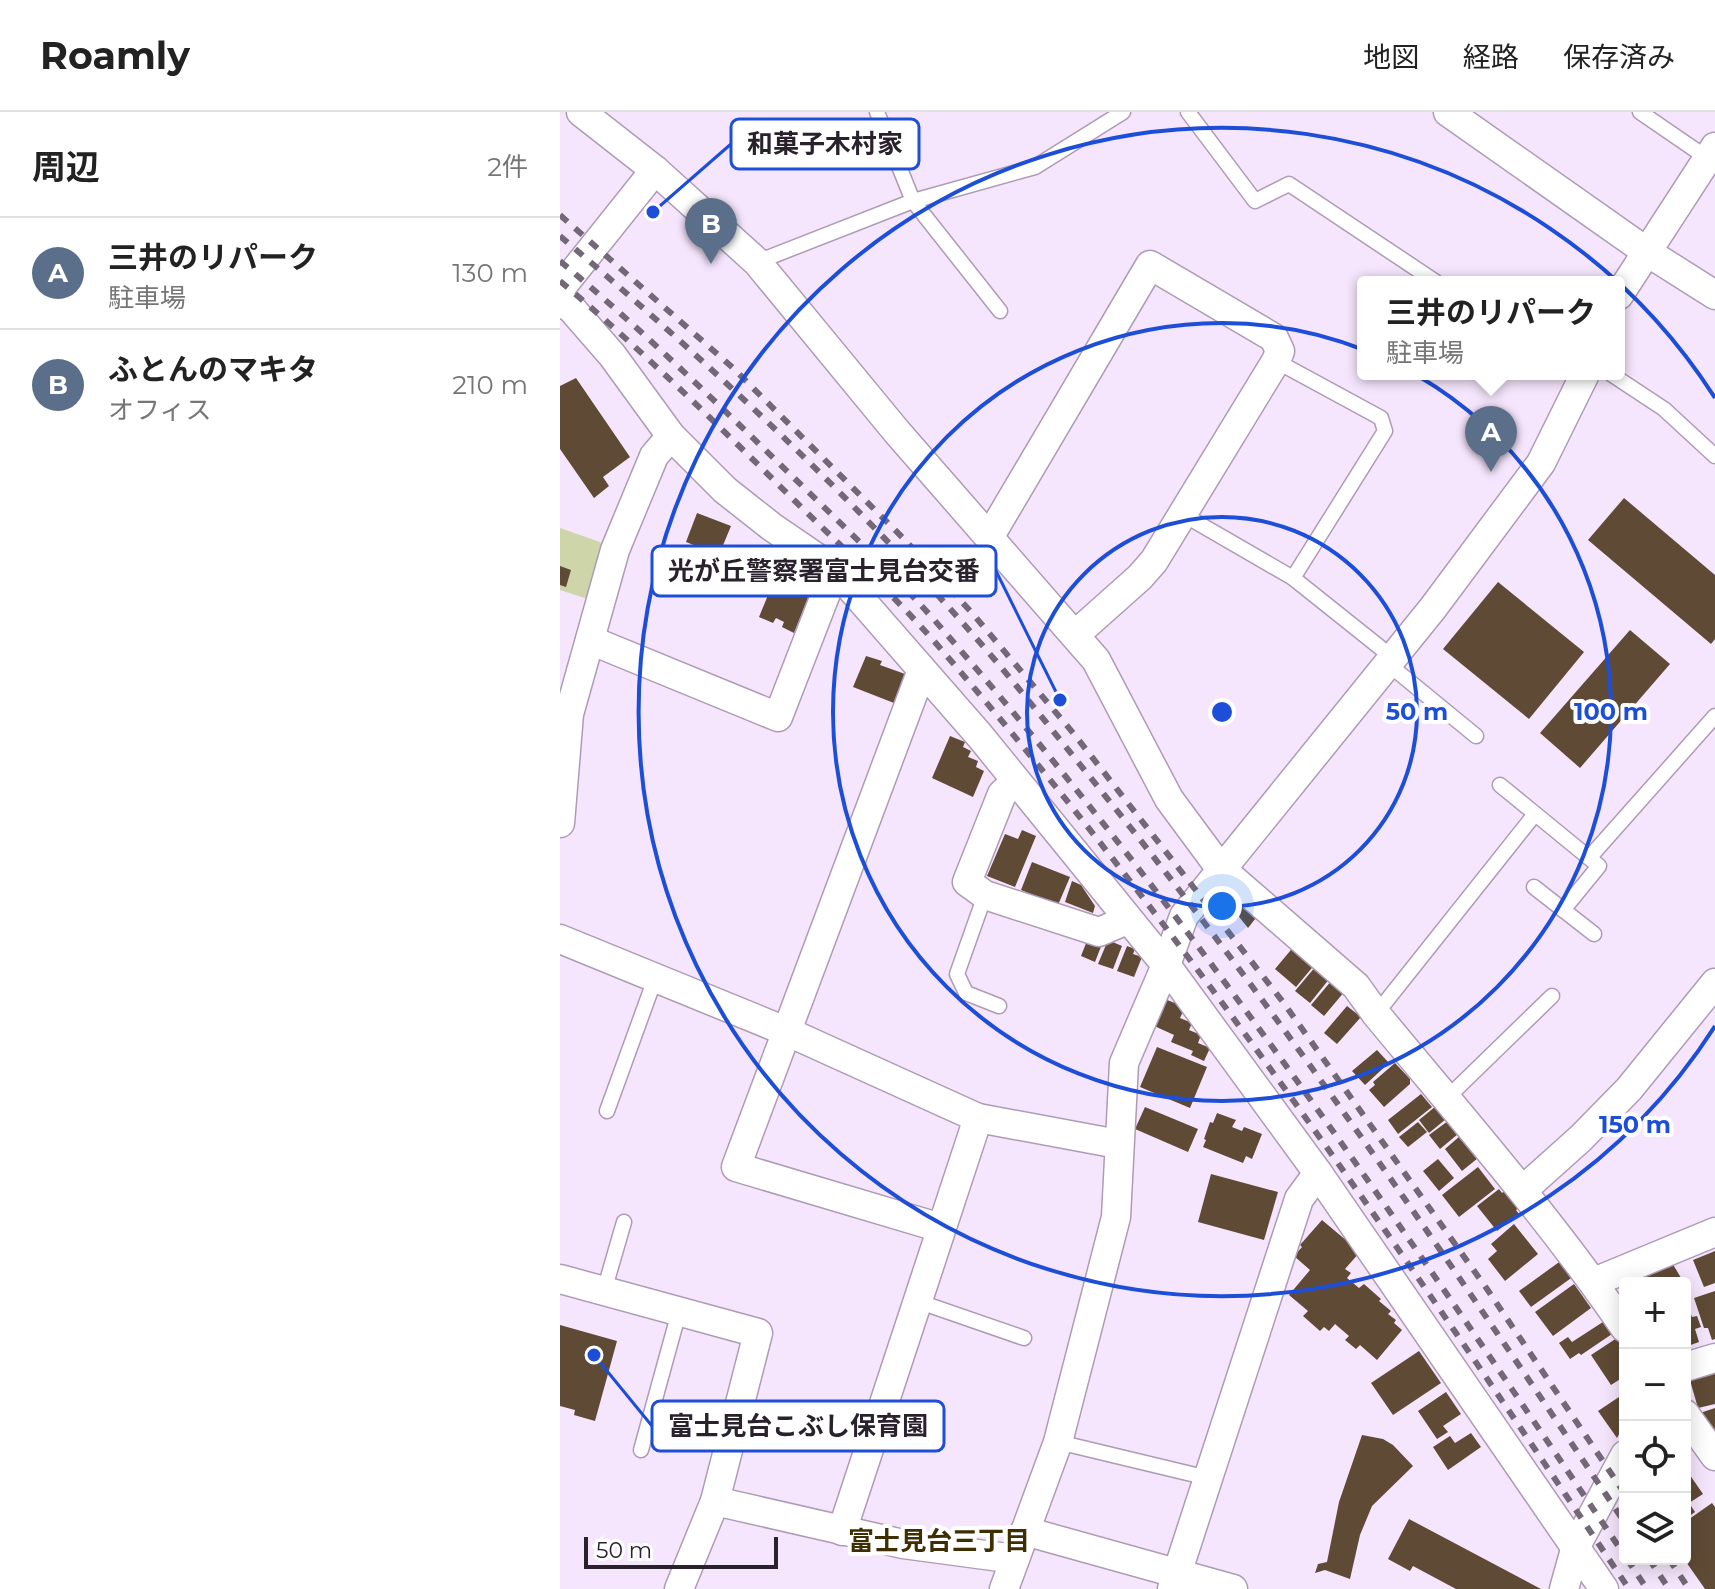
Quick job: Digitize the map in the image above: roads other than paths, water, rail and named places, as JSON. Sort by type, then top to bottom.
[{"type":"street","points":[[1448,112],[1647,252],[1715,295]]},
{"type":"street","points":[[592,114],[757,262],[897,432],[1076,634],[1096,660],[1169,799],[1220,868],[1356,986],[1523,1190],[1619,1319]]},
{"type":"street","points":[[1625,286],[1711,152]]},
{"type":"street","points":[[560,289],[655,170]]},
{"type":"street","points":[[990,536],[1150,265],[1274,338],[1280,351],[1276,361],[1154,561],[1076,634]]},
{"type":"street","points":[[560,302],[571,308],[612,355],[671,436],[725,490],[835,570],[1016,781],[1166,965],[1318,1173],[1604,1589]]},
{"type":"street","points":[[1004,1589],[1058,1442],[1116,1217],[1124,1063],[1184,916],[1433,608],[1541,463],[1579,380]]},
{"type":"street","points":[[560,823],[565,712],[590,640],[615,550],[654,456],[671,436]]},
{"type":"street","points":[[590,640],[778,717],[835,570]]},
{"type":"street","points":[[922,670],[736,1167],[941,1228]]},
{"type":"street","points":[[1016,781],[1002,794],[967,882],[985,895],[1099,932],[1127,920]]},
{"type":"street","points":[[560,939],[788,1032],[978,1118],[1118,1144]]},
{"type":"street","points":[[1523,1190],[1629,1089],[1715,983]]},
{"type":"street","points":[[842,1531],[978,1118]]},
{"type":"street","points":[[1174,1581],[1299,1199],[1318,1173]]},
{"type":"street","points":[[1594,1282],[1715,1232]]},
{"type":"street","points":[[560,1279],[758,1333],[715,1501],[679,1589]]},
{"type":"street","points":[[1691,1365],[1715,1358]]},
{"type":"street","points":[[1690,1421],[1715,1456]]},
{"type":"street","points":[[1564,1589],[1576,1546],[1619,1466]]},
{"type":"street","points":[[715,1501],[903,1544],[1015,1559]]},
{"type":"street","points":[[1025,1531],[1174,1581],[1233,1589]]},
{"type":"lane","points":[[877,112],[913,201],[1000,311]]},
{"type":"lane","points":[[757,262],[913,201],[1035,167],[1123,112]]},
{"type":"lane","points":[[1188,112],[1255,201],[1289,184],[1427,276]]},
{"type":"lane","points":[[1640,112],[1711,152]]},
{"type":"lane","points":[[1276,361],[1381,418],[1385,431],[1293,578]]},
{"type":"lane","points":[[1620,380],[1664,409],[1715,456]]},
{"type":"lane","points":[[1184,515],[1293,578],[1476,736]]},
{"type":"lane","points":[[1589,858],[1715,716]]},
{"type":"lane","points":[[1500,785],[1599,866],[1563,910]]},
{"type":"lane","points":[[1376,1014],[1535,814]]},
{"type":"lane","points":[[1534,887],[1594,934]]},
{"type":"lane","points":[[985,895],[957,974],[966,993],[999,1006]]},
{"type":"lane","points":[[607,1111],[656,976]]},
{"type":"lane","points":[[1446,1099],[1552,996]]},
{"type":"lane","points":[[604,1291],[624,1222]]},
{"type":"lane","points":[[917,1301],[1024,1338]]},
{"type":"lane","points":[[641,1450],[679,1312]]},
{"type":"lane","points":[[1058,1442],[1208,1478]]},
{"type":"railway","points":[[560,215],[733,368],[904,539],[973,614],[1074,734],[1283,1002],[1487,1289],[1624,1493]]},
{"type":"railway","points":[[560,236],[716,374],[817,470],[914,570],[1011,679],[1161,867],[1299,1051],[1432,1238],[1619,1514]]},
{"type":"railway","points":[[560,261],[677,365],[871,554],[930,616],[1041,746],[1217,971],[1301,1086],[1619,1547]]},
{"type":"railway","points":[[560,281],[680,389],[888,592],[940,648],[1034,760],[1124,874],[1298,1108],[1466,1347],[1629,1589]]},
{"type":"railway","points":[[1631,1565],[1647,1589]]},
{"type":"railway","points":[[1653,1565],[1669,1589]]},
{"type":"railway","points":[[1673,1565],[1689,1589]]},
{"type":"place","name":"和菓子木村家","points":[[653,212]]},
{"type":"place","name":"ふとんのマキタ","points":[[711,264]]},
{"type":"place","name":"三井のリパーク","points":[[1491,472]]},
{"type":"place","name":"光が丘警察署富士見台交番","points":[[1060,700]]},
{"type":"place","name":"富士見台こぶし保育園","points":[[594,1355]]},
{"type":"district","name":"富士見台三丁目","points":[[939,1541]]}]
